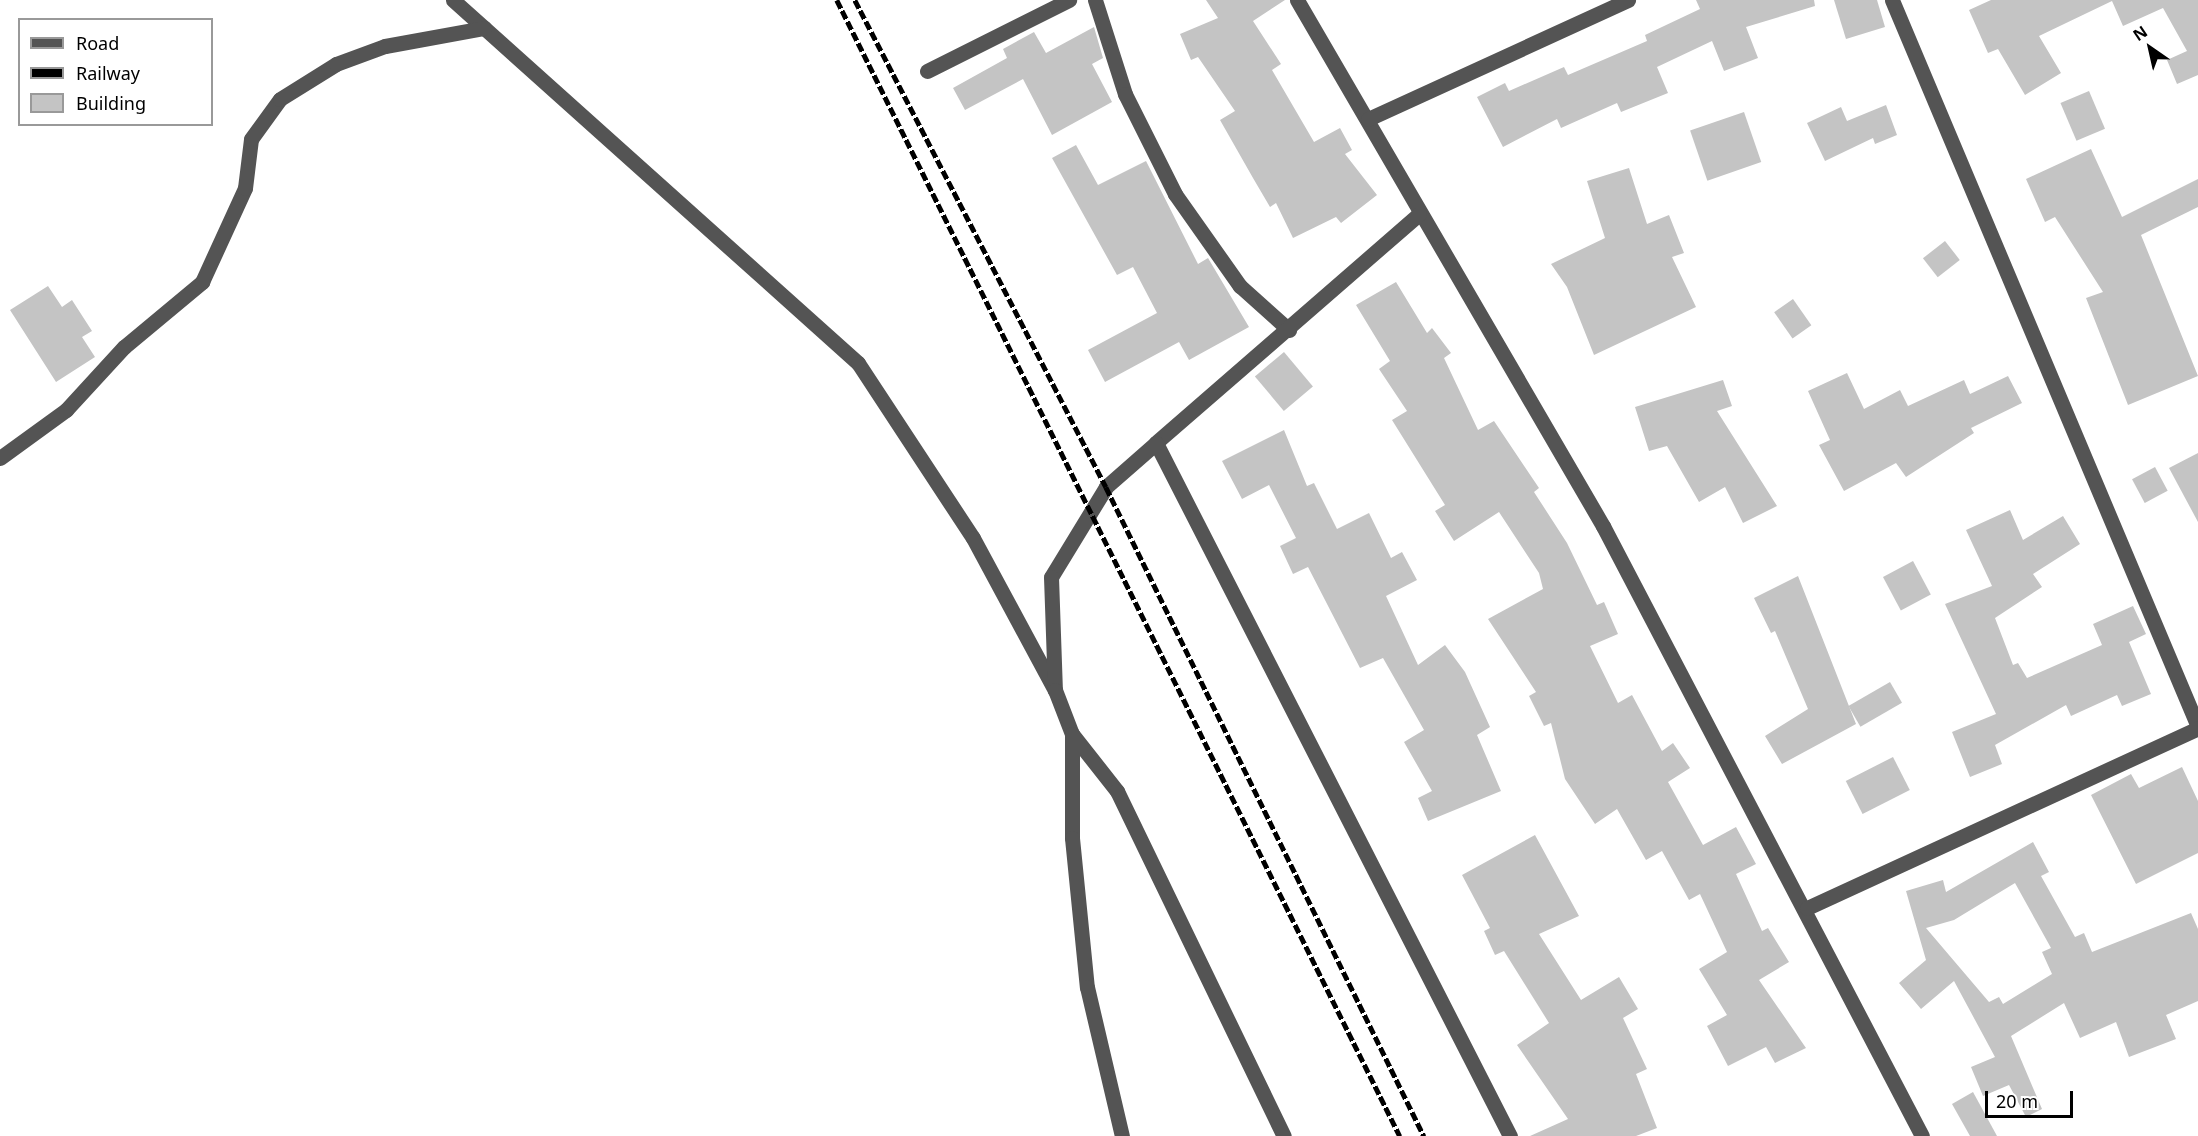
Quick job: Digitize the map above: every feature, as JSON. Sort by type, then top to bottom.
[{"type":"street","points":[[453,0],[858,363],[973,538],[1055,690],[1072,734],[1117,791],[1284,1136]]},
{"type":"street","points":[[927,71],[1069,0]]},
{"type":"street","points":[[1095,0],[1125,94],[1175,195],[1240,286],[1289,330]]},
{"type":"street","points":[[1297,0],[1368,119],[1419,214],[1603,526],[1807,908],[1922,1136]]},
{"type":"street","points":[[1368,119],[1628,0]]},
{"type":"street","points":[[1807,908],[2198,728],[1892,0]]},
{"type":"street","points":[[0,458],[66,410],[124,347],[202,282],[242,196],[251,139],[280,99],[336,64],[385,46],[484,28]]},
{"type":"street","points":[[1055,690],[1051,577],[1106,487],[1289,330],[1419,214]]},
{"type":"street","points":[[1156,443],[1510,1136]]},
{"type":"street","points":[[1072,734],[1072,838],[1087,987],[1122,1136]]},
{"type":"building","points":[[1206,0],[1285,0],[1253,21],[1281,64],[1272,70],[1314,142],[1340,128],[1352,150],[1345,154],[1377,195],[1341,223],[1336,217],[1293,238],[1276,203],[1270,207],[1220,120],[1235,111],[1198,57],[1191,60],[1180,34],[1218,18]]},
{"type":"building","points":[[1696,0],[1814,0],[1815,6],[1746,27],[1758,58],[1724,71],[1712,41],[1657,67],[1668,93],[1621,112],[1617,103],[1561,128],[1557,119],[1503,147],[1477,97],[1505,83],[1509,91],[1564,67],[1568,75],[1647,41],[1645,35],[1700,9]]},
{"type":"building","points":[[1834,0],[1877,0],[1885,27],[1846,39]]},
{"type":"building","points":[[1991,0],[2198,0],[2198,75],[2177,84],[2167,60],[2187,51],[2163,8],[2123,26],[2112,1],[2039,36],[2061,73],[2025,95],[1998,49],[1988,53],[1969,10]]},
{"type":"building","points":[[1094,27],[1103,58],[1092,64],[1112,102],[1052,135],[1023,79],[965,110],[953,88],[1007,58],[1003,49],[1034,32],[1046,53]]},
{"type":"building","points":[[2089,91],[2105,129],[2076,141],[2060,103]]},
{"type":"building","points":[[1886,105],[1897,135],[1875,144],[1873,138],[1825,161],[1807,123],[1841,107],[1847,121]]},
{"type":"building","points":[[1744,112],[1761,162],[1707,181],[1690,131]]},
{"type":"building","points":[[1076,145],[1098,185],[1146,161],[1198,264],[1208,258],[1249,327],[1189,360],[1179,342],[1105,382],[1088,350],[1157,313],[1133,267],[1117,275],[1052,158]]},
{"type":"building","points":[[2091,149],[2122,217],[2198,179],[2198,207],[2141,235],[2198,376],[2128,405],[2086,298],[2103,292],[2055,217],[2045,222],[2026,179]]},
{"type":"building","points":[[1629,168],[1647,224],[1669,215],[1684,253],[1672,257],[1696,307],[1594,355],[1567,287],[1551,264],[1605,238],[1587,181]]},
{"type":"building","points":[[1945,241],[1960,260],[1938,277],[1923,258]]},
{"type":"building","points":[[1396,282],[1427,333],[1432,328],[1451,353],[1444,358],[1478,430],[1494,421],[1539,488],[1534,492],[1567,543],[1597,605],[1604,602],[1618,634],[1590,646],[1618,703],[1632,695],[1662,751],[1673,743],[1690,768],[1668,782],[1703,845],[1736,827],[1756,864],[1736,874],[1762,931],[1768,928],[1789,962],[1759,980],[1806,1048],[1775,1063],[1766,1047],[1728,1066],[1707,1026],[1727,1015],[1699,969],[1727,952],[1700,894],[1689,900],[1662,851],[1646,860],[1617,809],[1595,824],[1565,779],[1551,723],[1544,726],[1529,696],[1536,692],[1488,619],[1543,589],[1539,573],[1499,512],[1454,541],[1435,511],[1445,505],[1392,420],[1407,411],[1379,369],[1390,361],[1356,305]]},
{"type":"building","points":[[48,286],[62,307],[72,300],[92,331],[82,337],[95,357],[56,382],[10,310]]},
{"type":"building","points":[[1793,299],[1811,325],[1793,338],[1774,312]]},
{"type":"building","points":[[1284,352],[1313,386],[1284,411],[1255,376]]},
{"type":"building","points":[[1847,373],[1864,409],[1900,390],[1908,406],[1964,380],[1970,394],[2008,376],[2022,403],[1971,428],[1974,433],[1906,477],[1896,463],[1844,491],[1819,445],[1830,440],[1808,391]]},
{"type":"building","points":[[1723,380],[1732,406],[1717,411],[1777,506],[1743,523],[1725,487],[1699,502],[1667,446],[1649,451],[1635,407]]},
{"type":"building","points":[[1284,430],[1307,486],[1314,483],[1337,529],[1369,513],[1391,558],[1402,552],[1417,580],[1386,596],[1418,665],[1445,645],[1465,672],[1490,727],[1477,735],[1501,791],[1428,821],[1418,798],[1432,791],[1404,742],[1424,730],[1383,658],[1360,668],[1308,567],[1293,574],[1280,546],[1296,538],[1269,485],[1242,499],[1222,461]]},
{"type":"building","points":[[2198,453],[2198,522],[2169,468]]},
{"type":"building","points":[[2155,467],[2168,491],[2145,503],[2132,479]]},
{"type":"building","points":[[2010,510],[2023,540],[2063,516],[2080,544],[2033,574],[2042,587],[1995,618],[2013,665],[2018,663],[2027,678],[2102,645],[2093,624],[2133,606],[2146,634],[2129,642],[2151,694],[2122,706],[2117,695],[2071,716],[2066,705],[1995,745],[2002,764],[1970,777],[1952,732],[1996,714],[1945,604],[1992,586],[1966,530]]},
{"type":"building","points":[[1913,561],[1931,595],[1901,611],[1883,577]]},
{"type":"building","points":[[1798,576],[1856,724],[1782,764],[1765,736],[1808,709],[1775,631],[1771,633],[1754,598]]},
{"type":"building","points":[[1890,682],[1902,703],[1860,727],[1848,706]]},
{"type":"building","points":[[1893,757],[1910,790],[1863,814],[1846,781]]},
{"type":"building","points":[[2182,767],[2198,801],[2198,853],[2136,884],[2091,795],[2131,774],[2139,788]]},
{"type":"building","points":[[1535,835],[1579,916],[1539,934],[1581,1000],[1619,977],[1638,1009],[1623,1018],[1647,1069],[1636,1074],[1657,1128],[1636,1136],[1530,1136],[1568,1119],[1517,1045],[1549,1023],[1504,951],[1495,955],[1484,931],[1490,928],[1462,875]]},
{"type":"building","points":[[2033,842],[2049,872],[2041,876],[2075,937],[2084,933],[2092,952],[2191,913],[2198,929],[2198,1001],[2166,1015],[2176,1039],[2129,1057],[2116,1022],[2080,1038],[2064,1003],[2011,1036],[2042,1109],[2026,1117],[2009,1085],[1983,1096],[1971,1067],[1995,1057],[1954,981],[1921,1009],[1899,983],[1926,960],[1906,891],[1943,880],[1946,892]],"holes":[[[2015,883],[2051,948],[2042,952],[2052,974],[2003,1004],[1999,997],[1989,1002],[1926,928],[1954,920]]]},
{"type":"building","points":[[1973,1092],[1997,1136],[1970,1136],[1952,1104]]},
{"type":"railway","points":[[837,0],[1400,1136]]},
{"type":"railway","points":[[855,0],[1106,487],[1424,1136]]}]
